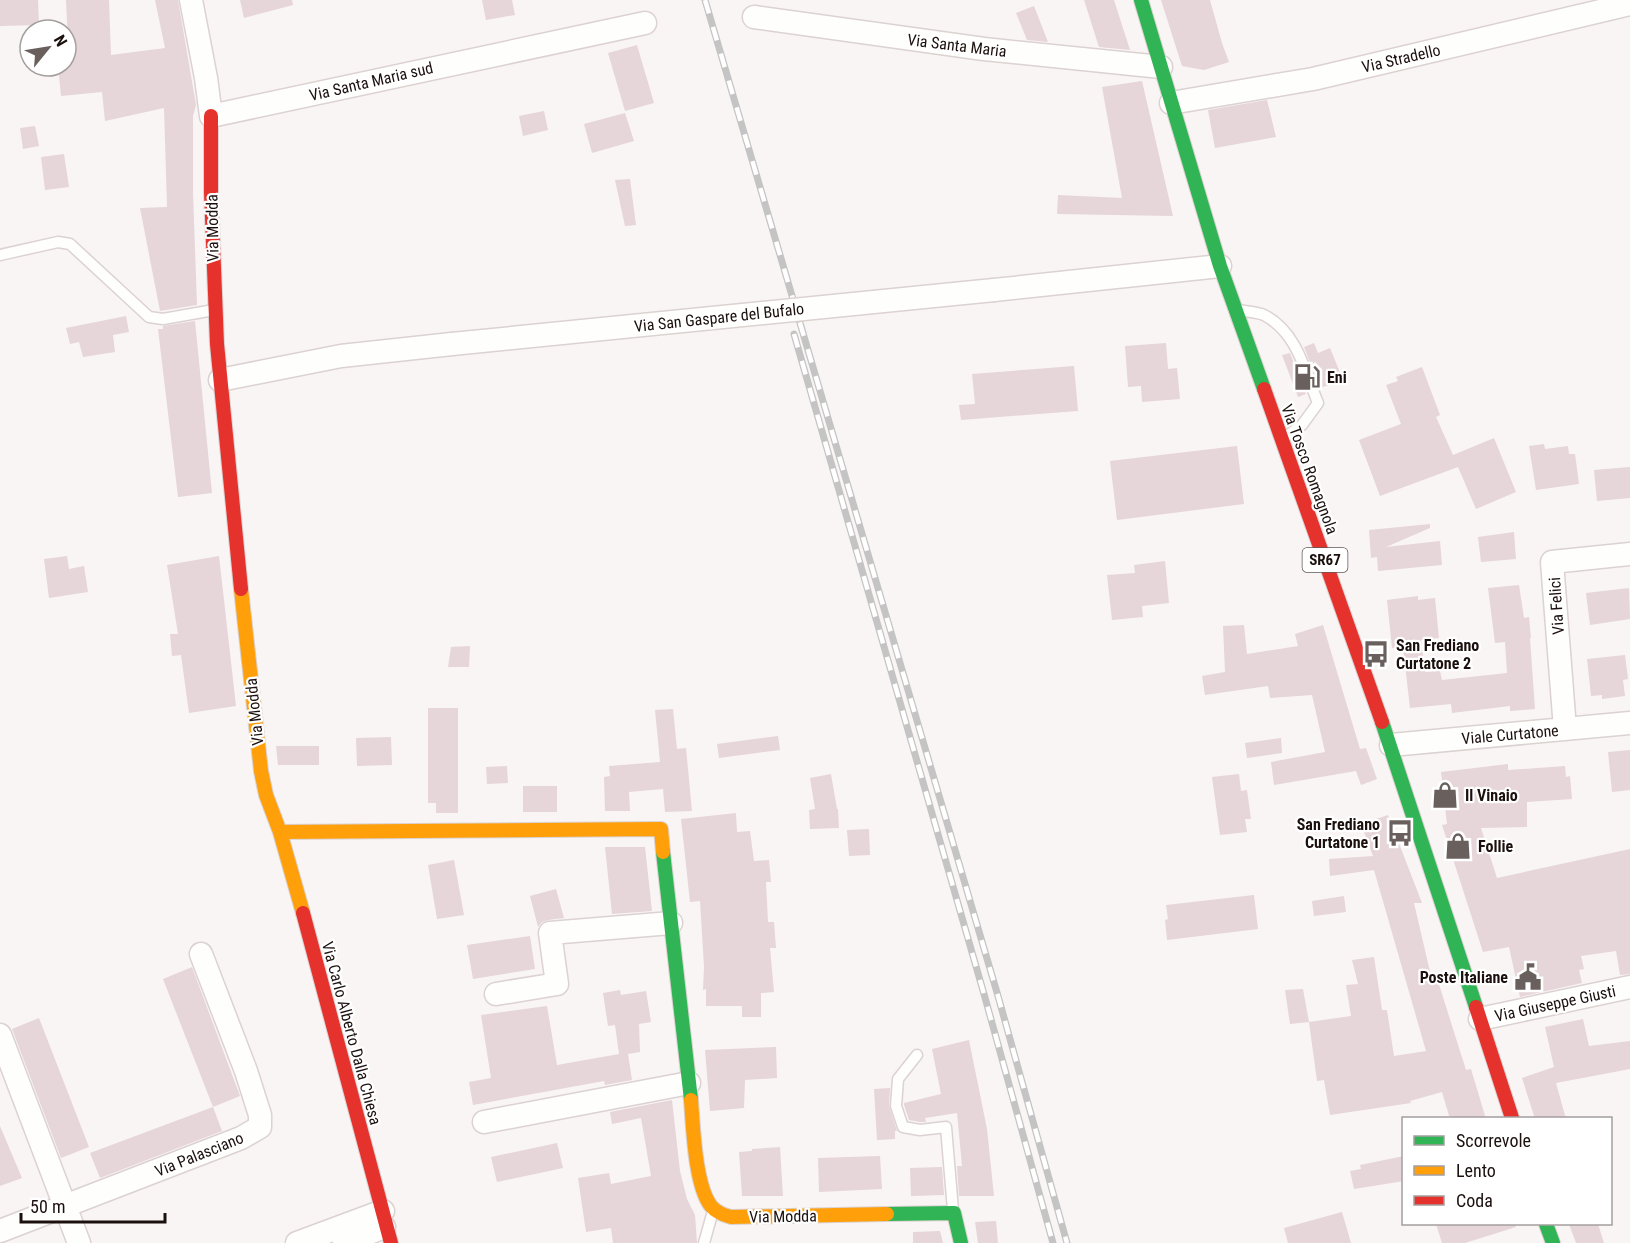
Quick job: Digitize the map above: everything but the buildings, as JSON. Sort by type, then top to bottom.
[{"type":"street","points":[[191,0],[211,116]]},
{"type":"street","name":"Via Tosco Romagnola","points":[[1142,0],[1220,266],[1391,745],[1511,1117]]},
{"type":"street","name":"Via Stradello","points":[[1171,103],[1313,79],[1630,4]]},
{"type":"street","name":"Via Santa Maria","points":[[754,17],[984,49],[1161,67]]},
{"type":"street","name":"Via Santa Maria sud","points":[[211,116],[645,23]]},
{"type":"street","name":"Via Modda","points":[[211,116],[214,310],[219,380],[257,745],[266,795],[280,832]]},
{"type":"street","name":"Via San Gaspare del Bufalo","points":[[219,380],[341,356],[1220,266]]},
{"type":"street","name":"Via Felici","points":[[1565,729],[1552,562],[1630,554]]},
{"type":"street","name":"Viale Curtatone","points":[[1391,745],[1630,723]]},
{"type":"street","points":[[280,832],[661,829],[699,1169],[707,1200],[713,1211]]},
{"type":"street","name":"Via Carlo Alberto Dalla Chiesa","points":[[280,832],[387,1227]]},
{"type":"street","points":[[496,994],[557,984],[550,933],[671,923]]},
{"type":"street","name":"Via Palasciano","points":[[0,1232],[241,1138],[260,1127],[260,1114],[246,1071],[201,954]]},
{"type":"street","name":"Via Giuseppe Giusti","points":[[1480,1020],[1630,987]]},
{"type":"street","points":[[0,1035],[80,1243]]},
{"type":"street","points":[[484,1122],[689,1083]]},
{"type":"street","name":"Via Modda","points":[[713,1211],[730,1217],[954,1213]]},
{"type":"street","points":[[954,1213],[961,1243]]},
{"type":"street","points":[[1546,1225],[1553,1243]]},
{"type":"street","points":[[297,1243],[387,1227]]},
{"type":"street","points":[[344,1243],[387,1227]]},
{"type":"lane","points":[[0,255],[58,242],[70,244],[149,317],[163,319],[214,310]]},
{"type":"lane","points":[[1235,309],[1262,314],[1274,322],[1293,341],[1318,403],[1302,425],[1282,440]]},
{"type":"lane","points":[[917,1055],[898,1079],[896,1106],[903,1127],[920,1130],[946,1127],[954,1213]]},
{"type":"lane","points":[[704,1243],[713,1211]]},
{"type":"railway","points":[[705,0],[998,996],[1067,1243]]},
{"type":"railway","points":[[794,334],[984,994],[1053,1243]]},
{"type":"traffic: fast","points":[[1141,0],[1220,266],[1264,389]]},
{"type":"traffic: fast","points":[[1382,722],[1476,1007]]},
{"type":"traffic: fast","points":[[663,852],[691,1100]]},
{"type":"traffic: fast","points":[[887,1214],[954,1213],[961,1243]]},
{"type":"traffic: fast","points":[[1546,1225],[1553,1243]]},
{"type":"traffic: slow","points":[[241,589],[261,771],[266,795],[280,832],[303,913]]},
{"type":"traffic: slow","points":[[280,832],[661,829],[663,852]]},
{"type":"traffic: slow","points":[[691,1100],[701,1185],[711,1206],[717,1212],[731,1217],[887,1214]]},
{"type":"traffic: jam","points":[[211,116],[211,192],[217,344],[241,589]]},
{"type":"traffic: jam","points":[[1264,389],[1382,722]]},
{"type":"traffic: jam","points":[[303,913],[391,1243]]},
{"type":"traffic: jam","points":[[1476,1007],[1512,1117]]},
{"type":"place","name":"Eni","points":[[1307,377]]},
{"type":"place","name":"San Frediano Curtatone 2","points":[[1376,654]]},
{"type":"place","name":"Il Vinaio","points":[[1445,795]]},
{"type":"place","name":"San Frediano Curtatone 1","points":[[1400,833]]},
{"type":"place","name":"Follie","points":[[1458,846]]},
{"type":"place","name":"Poste Italiane","points":[[1528,977]]}]
